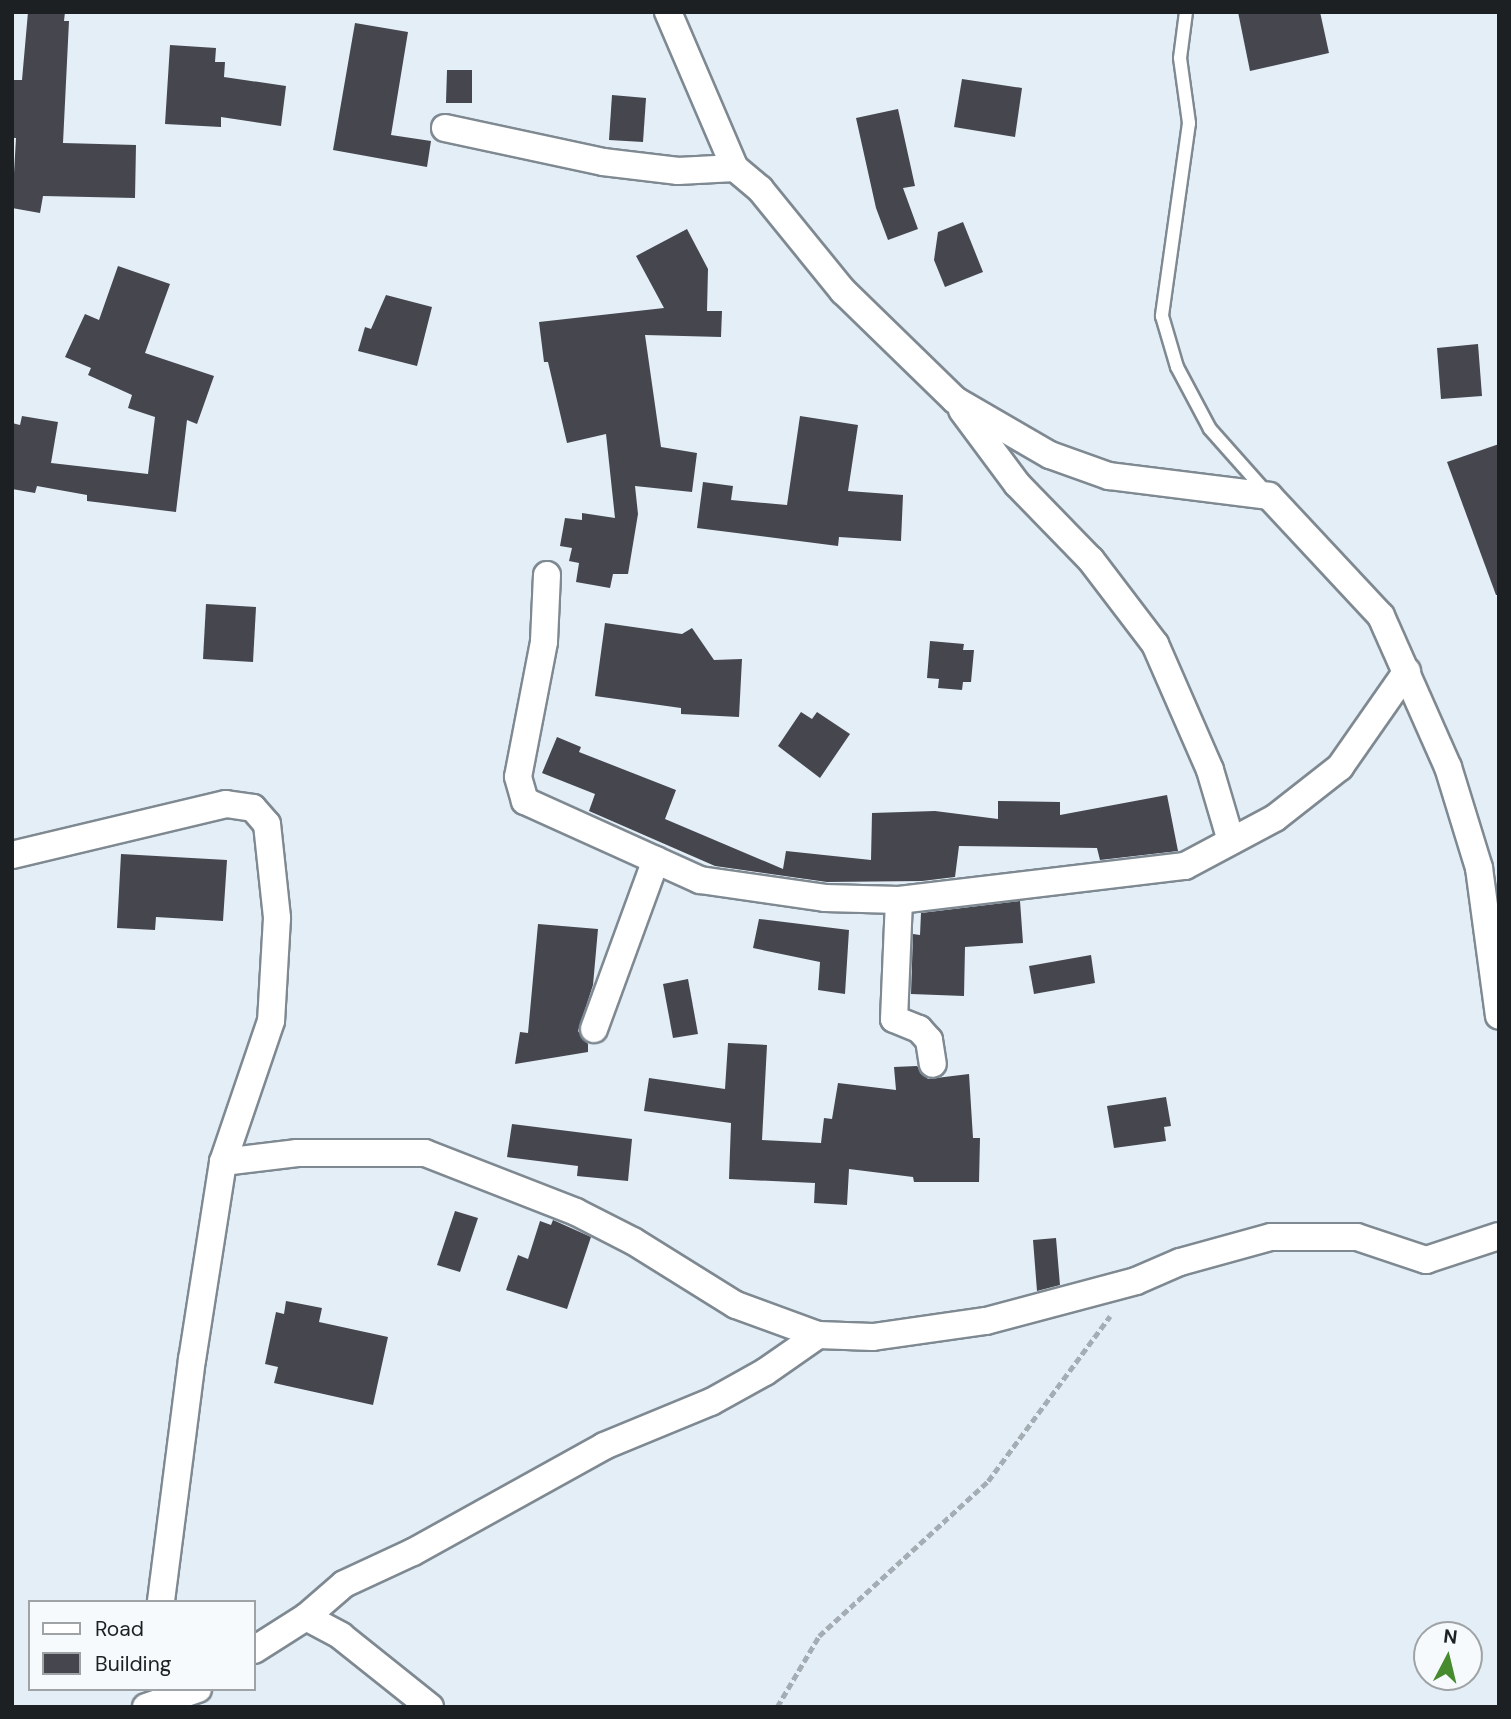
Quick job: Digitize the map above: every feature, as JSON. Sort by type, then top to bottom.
[{"type":"street","points":[[667,12],[715,113],[735,168],[760,189],[791,232],[851,299],[955,400],[1017,484],[1090,561],[1155,644],[1210,771],[1231,841]]},
{"type":"street","points":[[445,128],[603,162],[678,171],[735,168]]},
{"type":"street","points":[[955,400],[1050,455],[1109,476],[1171,487],[1269,496],[1381,616],[1448,767],[1479,869],[1499,1016]]},
{"type":"street","points":[[547,575],[544,642],[518,789],[525,801],[700,880],[825,898],[899,901],[1185,866],[1275,818],[1340,767],[1407,671]]},
{"type":"street","points":[[12,855],[226,804],[253,807],[267,824],[277,918],[271,1021],[223,1162],[192,1359],[161,1600]]},
{"type":"street","points":[[594,1029],[622,942],[656,860]]},
{"type":"street","points":[[899,901],[894,1019],[919,1029],[929,1040],[933,1064]]},
{"type":"street","points":[[223,1162],[297,1153],[425,1153],[576,1212],[633,1241],[736,1305],[818,1335],[873,1337],[986,1321],[1136,1281],[1180,1262],[1271,1237],[1357,1237],[1426,1260],[1499,1236]]},
{"type":"street","points":[[256,1649],[306,1617],[344,1584],[413,1552],[604,1446],[711,1402],[765,1372],[818,1335]]},
{"type":"street","points":[[306,1617],[341,1636],[430,1707]]},
{"type":"street","points":[[146,1707],[192,1691]]},
{"type":"lane","points":[[1186,12],[1180,58],[1189,123],[1162,316],[1177,367],[1210,429],[1269,496]]},
{"type":"path","points":[[777,1707],[818,1636],[988,1481],[1047,1395],[1136,1281]]},
{"type":"building","points":[[28,12],[65,12],[64,21],[69,21],[63,143],[136,145],[135,198],[43,196],[40,213],[12,208],[16,138],[12,138],[12,80],[22,80]]},
{"type":"building","points":[[1238,12],[1320,12],[1329,53],[1250,71]]},
{"type":"building","points":[[355,23],[408,32],[391,135],[431,141],[427,167],[333,150]]},
{"type":"building","points":[[170,45],[216,48],[215,62],[225,62],[224,77],[286,86],[281,126],[221,117],[221,127],[165,124]]},
{"type":"building","points":[[447,70],[472,70],[472,103],[446,103]]},
{"type":"building","points":[[962,79],[1022,88],[1015,137],[954,127]]},
{"type":"building","points":[[612,95],[646,98],[643,142],[609,140]]},
{"type":"building","points":[[898,109],[915,186],[903,188],[918,229],[888,240],[876,208],[856,118]]},
{"type":"building","points":[[963,222],[983,272],[945,287],[934,260],[938,232]]},
{"type":"building","points":[[687,229],[708,269],[707,311],[722,311],[721,337],[645,335],[661,447],[697,453],[692,492],[635,486],[638,514],[628,574],[613,574],[610,588],[576,582],[579,563],[569,561],[572,548],[560,546],[565,518],[582,520],[582,513],[615,518],[606,434],[567,443],[548,362],[544,362],[539,322],[664,308],[636,256]]},
{"type":"building","points":[[118,266],[170,284],[145,353],[214,376],[197,424],[187,420],[176,512],[87,501],[87,495],[37,486],[35,493],[12,489],[12,423],[20,425],[22,416],[58,422],[51,463],[148,474],[155,417],[128,408],[132,395],[88,375],[91,368],[65,357],[85,314],[99,320]]},
{"type":"building","points":[[386,295],[432,307],[417,366],[358,351],[365,327],[371,329]]},
{"type":"building","points":[[1478,344],[1482,396],[1441,399],[1437,348]]},
{"type":"building","points":[[800,416],[858,425],[848,491],[903,495],[901,541],[839,537],[838,546],[697,528],[703,482],[733,486],[731,500],[787,505]]},
{"type":"building","points":[[1499,444],[1499,595],[1496,595],[1447,462]]},
{"type":"building","points":[[206,604],[256,607],[253,662],[203,659]]},
{"type":"building","points":[[605,623],[682,634],[692,628],[714,660],[742,659],[739,717],[681,714],[681,708],[595,696]]},
{"type":"building","points":[[930,641],[964,644],[963,650],[974,650],[971,682],[963,682],[962,690],[938,688],[939,679],[927,678]]},
{"type":"building","points":[[801,712],[812,719],[817,712],[850,734],[820,778],[778,746]]},
{"type":"building","points":[[557,737],[581,747],[579,752],[676,790],[665,819],[783,869],[786,851],[871,860],[872,813],[935,811],[998,819],[998,801],[1060,802],[1060,815],[1167,795],[1178,851],[1100,860],[1097,848],[959,846],[955,877],[922,881],[827,882],[715,866],[589,811],[595,794],[542,773]]},
{"type":"building","points":[[121,854],[227,860],[223,921],[156,917],[155,930],[117,928]]},
{"type":"building","points":[[1020,901],[1023,943],[965,947],[964,996],[911,994],[913,934],[920,935],[921,913]]},
{"type":"building","points":[[759,919],[849,930],[845,994],[818,990],[820,962],[753,948]]},
{"type":"building","points":[[538,924],[598,929],[593,985],[578,1031],[588,1044],[588,1052],[515,1064],[520,1032],[528,1033]]},
{"type":"building","points":[[1091,955],[1095,983],[1034,994],[1029,966]]},
{"type":"building","points":[[688,979],[698,1034],[673,1038],[663,984]]},
{"type":"building","points":[[728,1043],[767,1045],[762,1140],[821,1143],[824,1118],[832,1119],[838,1083],[896,1090],[894,1067],[917,1066],[928,1079],[969,1074],[973,1138],[980,1138],[979,1182],[914,1182],[913,1177],[849,1169],[847,1205],[814,1203],[815,1183],[729,1179],[731,1123],[644,1111],[649,1078],[725,1089]]},
{"type":"building","points":[[1166,1097],[1171,1126],[1164,1127],[1166,1141],[1114,1148],[1107,1106]]},
{"type":"building","points":[[512,1124],[632,1139],[628,1181],[577,1176],[578,1166],[507,1157]]},
{"type":"building","points":[[455,1211],[478,1218],[460,1272],[437,1265]]},
{"type":"building","points":[[553,1220],[591,1237],[567,1309],[506,1290],[518,1255],[528,1259],[540,1221],[551,1225]]},
{"type":"building","points":[[1056,1238],[1060,1285],[1037,1291],[1033,1240]]},
{"type":"building","points":[[286,1301],[322,1308],[319,1322],[388,1337],[373,1405],[274,1383],[278,1367],[265,1364],[276,1312],[284,1314]]}]
